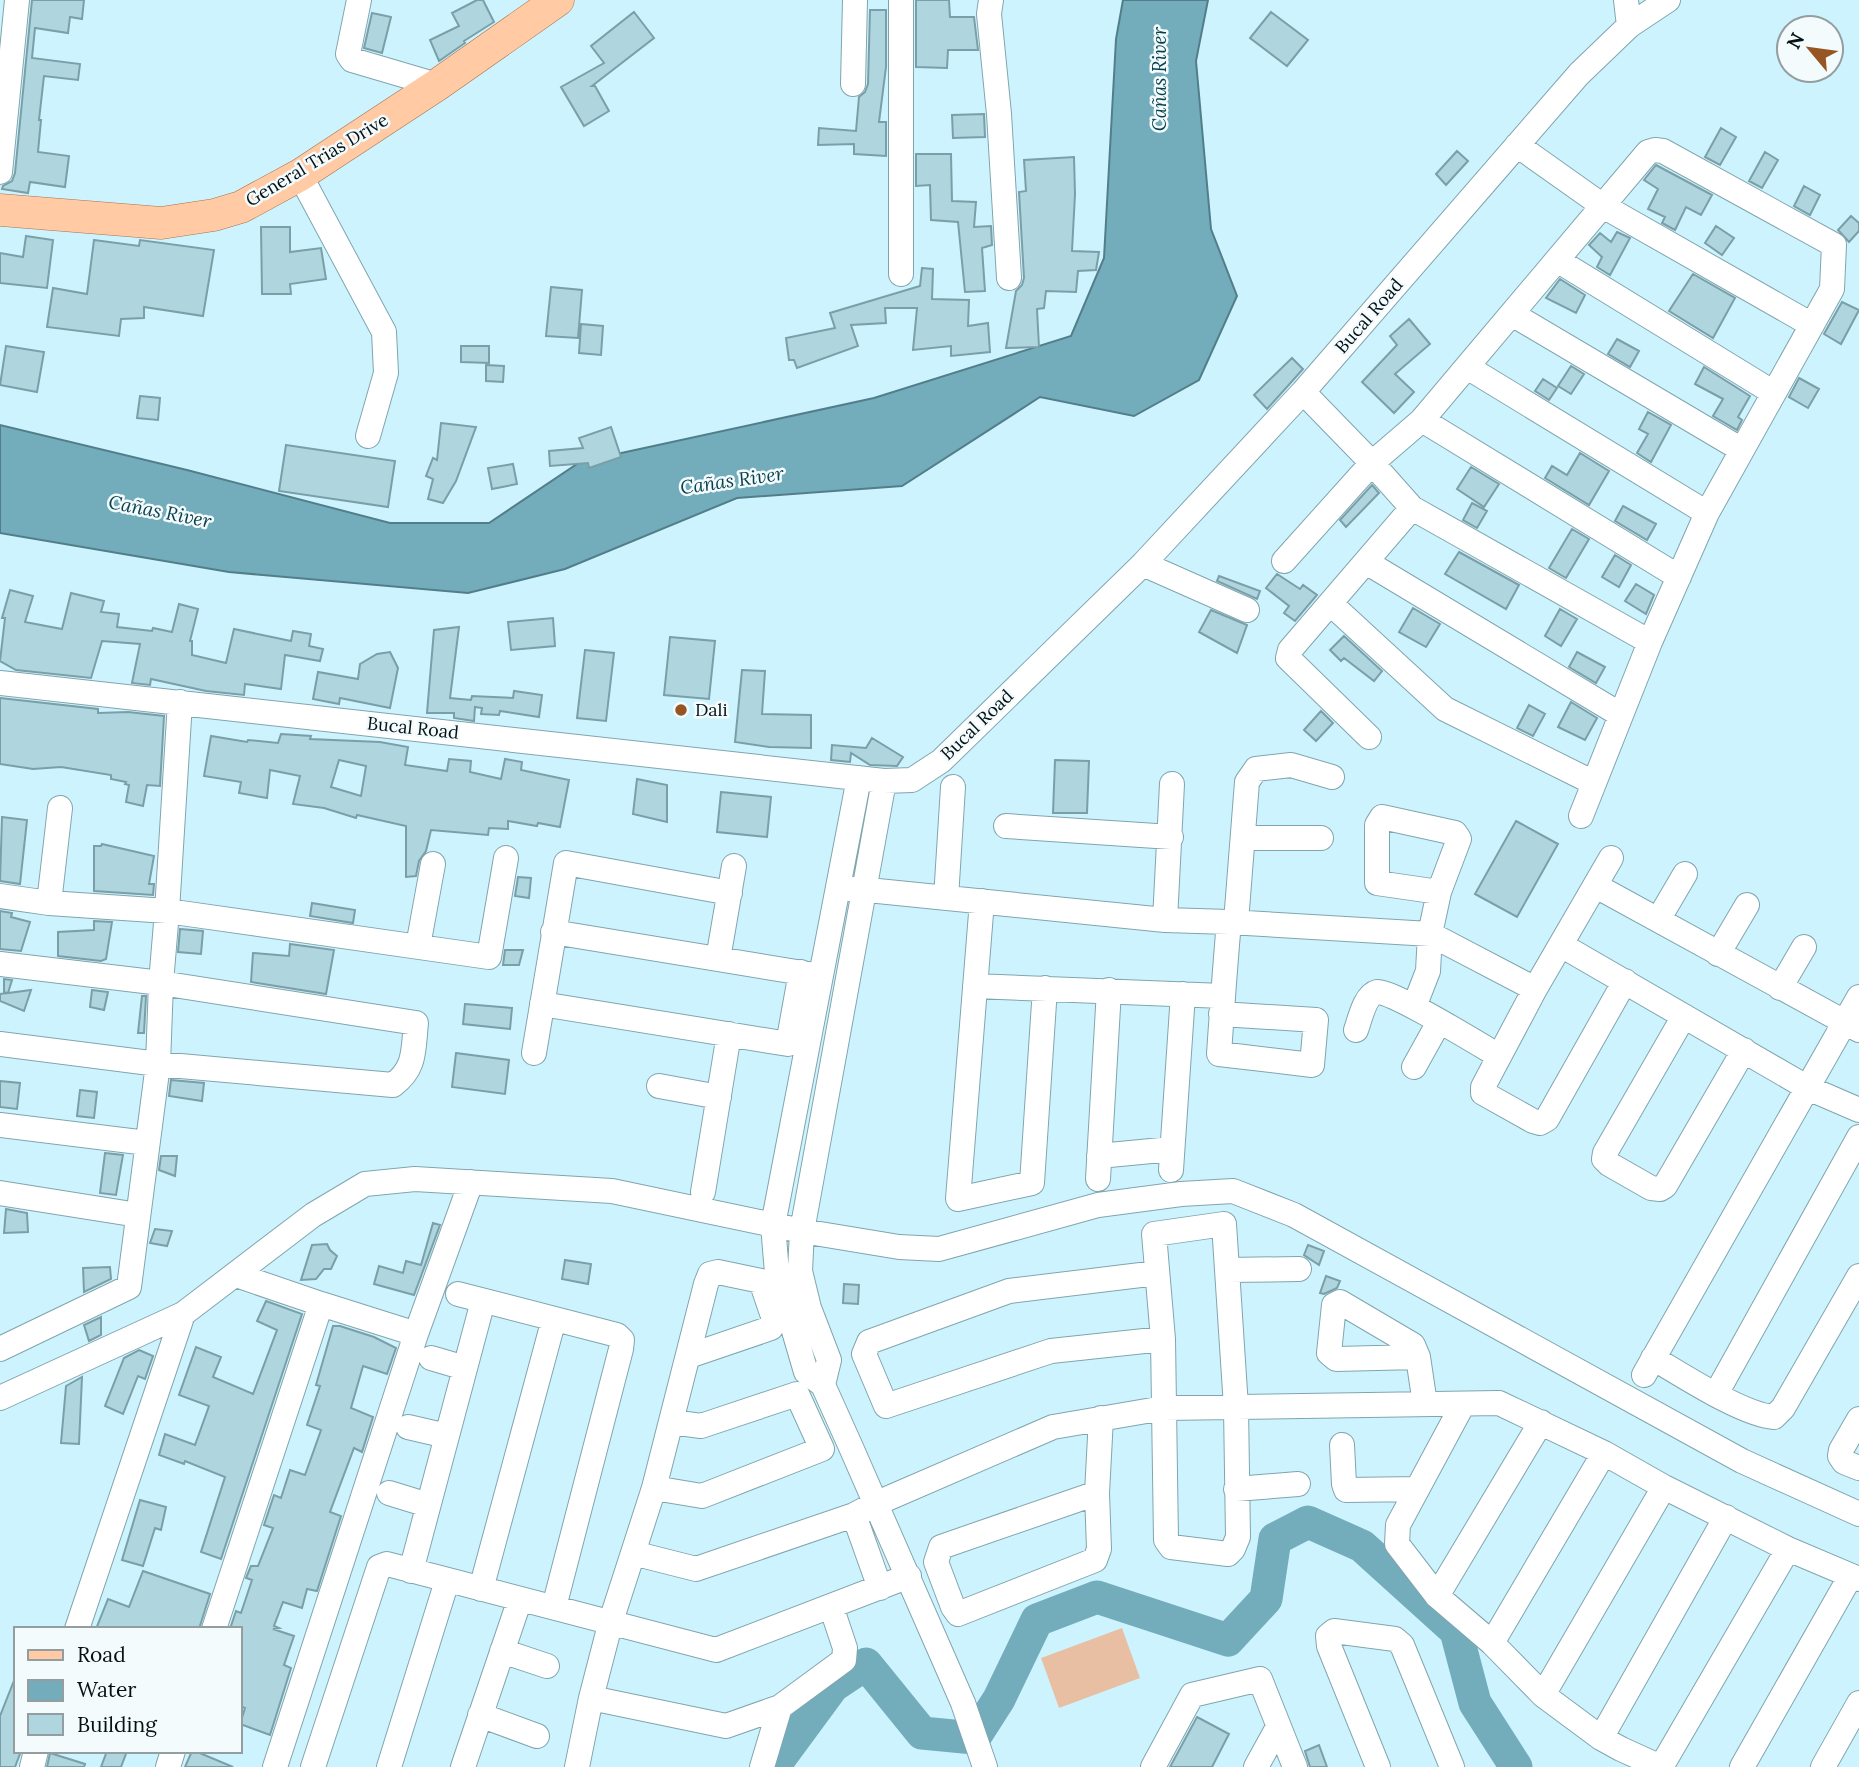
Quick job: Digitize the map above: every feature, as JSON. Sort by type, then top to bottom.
[{"type":"main road","name":"General Trias Drive","points":[[0,210],[161,223],[214,215],[241,207],[300,175],[437,85],[558,0]]},
{"type":"street","points":[[0,172],[17,0]]},
{"type":"street","points":[[359,0],[348,54],[352,60],[437,85]]},
{"type":"street","points":[[853,84],[855,0]]},
{"type":"street","points":[[901,0],[901,274]]},
{"type":"street","points":[[991,0],[989,14],[999,114],[1009,278]]},
{"type":"street","points":[[1626,0],[1629,26]]},
{"type":"street","name":"Bucal Road","points":[[0,683],[884,781],[912,780],[941,761],[1143,564],[1303,393],[1579,74],[1629,26],[1668,0]]},
{"type":"street","points":[[1517,145],[1602,206],[1812,325]]},
{"type":"street","points":[[1284,561],[1372,463],[1422,420],[1648,152],[1655,149],[1663,151],[1834,246],[1832,289],[1707,513],[1650,642],[1581,816]]},
{"type":"street","points":[[300,175],[384,332],[386,373],[368,436]]},
{"type":"street","points":[[1557,260],[1774,393]]},
{"type":"street","points":[[1512,314],[1742,450]]},
{"type":"street","points":[[1467,367],[1707,513]]},
{"type":"street","points":[[1303,393],[1412,508],[1650,642]]},
{"type":"street","points":[[1422,420],[1679,577]]},
{"type":"street","points":[[1369,737],[1288,658],[1290,650],[1412,508]]},
{"type":"street","points":[[1366,562],[1621,715]]},
{"type":"street","points":[[1143,564],[1247,610]]},
{"type":"street","points":[[1331,604],[1445,709],[1594,783]]},
{"type":"street","points":[[0,1349],[129,1287],[158,1064],[180,702]]},
{"type":"street","points":[[975,986],[1183,994],[1222,1005],[1243,838],[1247,782],[1256,769],[1291,765],[1332,777]]},
{"type":"street","points":[[542,1004],[788,1044],[838,887],[859,778]]},
{"type":"street","points":[[823,1385],[829,1360],[809,1308],[800,1271],[802,1231],[884,781]]},
{"type":"street","points":[[1165,920],[1172,784]]},
{"type":"street","points":[[946,898],[953,787]]},
{"type":"street","points":[[49,902],[60,808]]},
{"type":"street","points":[[1006,826],[1171,836]]},
{"type":"street","points":[[1243,838],[1321,838]]},
{"type":"street","points":[[0,896],[167,911],[489,957],[506,858]]},
{"type":"street","points":[[1611,858],[1535,989],[1483,1087],[1483,1093],[1533,1121],[1540,1123],[1547,1119],[1626,981]]},
{"type":"street","points":[[534,1053],[566,863],[730,893]]},
{"type":"street","points":[[418,946],[433,864]]},
{"type":"street","points":[[718,959],[734,866]]},
{"type":"street","points":[[1658,920],[1685,873]]},
{"type":"street","points":[[1596,886],[1851,1027]]},
{"type":"street","points":[[838,887],[1165,920],[1430,934],[1535,989]]},
{"type":"street","points":[[1414,1007],[1428,971],[1430,934],[1439,892]]},
{"type":"street","points":[[982,901],[958,1199],[1032,1183],[1045,988]]},
{"type":"street","points":[[1718,954],[1747,905]]},
{"type":"street","points":[[553,932],[848,980]]},
{"type":"street","points":[[1561,945],[1808,1088],[1859,1110]]},
{"type":"street","points":[[1780,988],[1804,947]]},
{"type":"street","points":[[0,964],[161,983],[416,1023],[411,1067],[404,1077],[393,1085],[158,1064],[0,1044]]},
{"type":"street","points":[[811,974],[774,1225],[777,1273],[806,1372],[823,1385],[850,1445],[880,1588]]},
{"type":"street","points":[[1108,990],[1099,1167],[1172,1160],[1183,994]]},
{"type":"street","points":[[1356,1030],[1365,1005],[1377,992],[1414,1007],[1499,1056]]},
{"type":"street","points":[[1859,997],[1851,1027],[1808,1088],[1649,1367],[1762,1416],[1774,1417],[1783,1408],[1859,1276]]},
{"type":"street","points":[[1684,1016],[1605,1153],[1604,1159],[1609,1164],[1640,1182],[1651,1188],[1660,1189],[1665,1186],[1744,1050]]},
{"type":"street","points":[[1414,1067],[1439,1022]]},
{"type":"street","points":[[703,1192],[729,1034]]},
{"type":"street","points":[[659,1086],[719,1097]]},
{"type":"street","points":[[0,1125],[147,1143]]},
{"type":"street","points":[[1716,1394],[1859,1137]]},
{"type":"street","points":[[0,1398],[183,1314],[313,1215],[365,1184],[415,1179],[612,1191],[802,1231],[899,1247],[939,1250],[1098,1205],[1181,1194],[1233,1191],[1294,1215],[1742,1461],[1859,1514]]},
{"type":"street","points":[[275,1767],[416,1334],[471,1182]]},
{"type":"street","points":[[0,1193],[138,1215]]},
{"type":"street","points":[[1224,1224],[1236,1407],[1238,1537],[1228,1554],[1171,1548],[1166,1540],[1163,1339],[1157,1273],[1154,1234],[1224,1224]]},
{"type":"street","points":[[1227,1270],[1299,1269]]},
{"type":"street","points":[[1157,1273],[1009,1291],[869,1342],[863,1354],[886,1406],[1051,1351],[1163,1339]]},
{"type":"street","points":[[236,1275],[416,1334]]},
{"type":"street","points":[[458,1294],[617,1335],[622,1340],[554,1607]]},
{"type":"street","points":[[411,1572],[483,1301]]},
{"type":"street","points":[[215,1627],[321,1304]]},
{"type":"street","points":[[78,1627],[183,1314]]},
{"type":"street","points":[[481,1589],[554,1319]]},
{"type":"street","points":[[577,1767],[611,1621],[654,1488],[689,1356]]},
{"type":"street","points":[[1418,1357],[1425,1404]]},
{"type":"street","points":[[431,1358],[465,1368]]},
{"type":"street","points":[[673,1422],[701,1426],[797,1394],[822,1449]]},
{"type":"street","points":[[634,1553],[696,1569],[865,1510],[1053,1427],[1101,1418],[1164,1408],[1499,1403],[1604,1453],[1664,1488],[1854,1578],[1742,1767]]},
{"type":"street","points":[[1463,1404],[1398,1525],[1397,1544],[1437,1596],[1492,1643],[1543,1695],[1611,1751],[1654,1764],[1664,1762],[1788,1549]]},
{"type":"street","points":[[1097,1493],[941,1547],[936,1562],[958,1614],[1095,1560],[1099,1549],[1097,1493],[1101,1418]]},
{"type":"street","points":[[1859,1419],[1840,1456],[1844,1462],[1859,1468]]},
{"type":"street","points":[[1437,1596],[1541,1422]]},
{"type":"street","points":[[408,1427],[447,1436]]},
{"type":"street","points":[[654,1488],[702,1496],[822,1449],[850,1445]]},
{"type":"street","points":[[1342,1445],[1346,1490],[1418,1489]]},
{"type":"street","points":[[1492,1643],[1604,1453]]},
{"type":"street","points":[[1236,1489],[1298,1485]]},
{"type":"street","points":[[1543,1695],[1664,1488]]},
{"type":"street","points":[[389,1493],[428,1505]]},
{"type":"street","points":[[865,1510],[909,1576],[963,1703],[984,1763]]},
{"type":"street","points":[[1611,1751],[1726,1517]]},
{"type":"street","points":[[313,1767],[379,1567],[387,1564],[716,1650],[909,1576]]},
{"type":"street","points":[[389,1767],[447,1581]]},
{"type":"street","points":[[463,1767],[520,1599]]},
{"type":"street","points":[[591,1698],[726,1726],[780,1707],[844,1660],[845,1648],[831,1606]]},
{"type":"street","points":[[1378,1767],[1329,1646],[1328,1636],[1334,1631],[1395,1639],[1402,1645],[1452,1767]]},
{"type":"street","points":[[502,1651],[547,1666]]},
{"type":"street","points":[[1153,1767],[1192,1695],[1260,1679],[1294,1767]]},
{"type":"street","points":[[1823,1767],[1859,1703]]},
{"type":"street","points":[[762,1767],[780,1707]]},
{"type":"street","points":[[480,1715],[537,1736]]},
{"type":"street","points":[[1256,1767],[1278,1727]]},
{"type":"shaded area","points":[[1122,1628],[1140,1678],[1059,1708],[1041,1658]]},
{"type":"water","name":"Cañas River","points":[[1123,0],[1208,0],[1196,61],[1211,229],[1237,296],[1199,380],[1134,416],[1040,397],[902,486],[737,498],[565,569],[468,593],[229,572],[0,533],[0,425],[390,523],[489,523],[580,462],[874,398],[1071,336],[1104,258],[1116,39]]},
{"type":"building","points":[[32,0],[84,0],[82,19],[70,17],[68,33],[35,28],[32,58],[80,64],[78,80],[44,76],[38,152],[69,156],[65,187],[30,182],[28,193],[2,189],[12,181],[15,173]]},
{"type":"building","points":[[477,0],[483,0],[494,22],[439,61],[430,40],[459,26],[452,13]]},
{"type":"building","points":[[916,0],[949,0],[950,17],[974,17],[978,50],[948,50],[947,68],[916,67]]},
{"type":"building","points":[[870,10],[886,10],[886,67],[879,122],[886,122],[886,156],[854,154],[854,144],[818,145],[819,128],[856,131],[859,97],[868,84]]},
{"type":"building","points":[[634,12],[654,38],[592,86],[595,86],[609,111],[584,126],[561,87],[604,63],[591,46]]},
{"type":"building","points":[[1271,12],[1308,40],[1287,66],[1250,38]]},
{"type":"building","points":[[372,13],[391,17],[382,53],[364,48]]},
{"type":"building","points":[[984,114],[985,137],[953,138],[952,115]]},
{"type":"building","points":[[1721,128],[1736,137],[1720,165],[1705,157]]},
{"type":"building","points":[[1457,151],[1468,161],[1446,185],[1436,174]]},
{"type":"building","points":[[1765,152],[1778,160],[1762,188],[1749,181]]},
{"type":"building","points":[[916,154],[951,154],[952,201],[976,202],[974,227],[991,226],[992,245],[982,248],[985,291],[965,292],[958,222],[931,220],[930,185],[916,186]]},
{"type":"building","points":[[1074,157],[1072,251],[1099,252],[1096,270],[1078,271],[1076,292],[1046,291],[1044,308],[1037,309],[1039,347],[1006,348],[1016,291],[1024,278],[1019,192],[1026,191],[1024,160]]},
{"type":"building","points":[[1656,165],[1712,195],[1701,215],[1686,207],[1675,230],[1662,223],[1665,217],[1648,209],[1658,189],[1644,180]]},
{"type":"building","points":[[1804,186],[1820,195],[1810,215],[1794,206]]},
{"type":"building","points":[[1851,216],[1859,223],[1859,231],[1849,242],[1838,230]]},
{"type":"building","points":[[1716,226],[1734,238],[1722,255],[1705,243]]},
{"type":"building","points":[[261,227],[290,227],[290,252],[321,248],[326,279],[290,284],[291,294],[262,294]]},
{"type":"building","points":[[1617,232],[1630,238],[1610,275],[1597,267],[1602,257],[1589,245],[1600,233],[1611,242]]},
{"type":"building","points":[[26,236],[53,240],[47,288],[0,283],[0,253],[23,257]]},
{"type":"building","points":[[94,240],[139,246],[140,240],[214,250],[203,316],[144,307],[144,318],[121,319],[119,336],[47,327],[53,288],[87,294]]},
{"type":"building","points":[[922,268],[933,269],[932,299],[969,300],[968,326],[988,323],[990,352],[951,356],[951,346],[913,350],[917,308],[885,308],[886,323],[851,325],[858,346],[797,368],[794,360],[789,360],[786,338],[835,328],[830,313],[920,286]]},
{"type":"building","points":[[1693,274],[1735,298],[1713,338],[1669,311]]},
{"type":"building","points":[[1560,279],[1585,295],[1576,313],[1546,298]]},
{"type":"building","points":[[551,287],[582,290],[578,338],[546,336]]},
{"type":"building","points":[[1842,302],[1859,310],[1841,344],[1824,334]]},
{"type":"building","points":[[1409,319],[1430,344],[1395,374],[1414,392],[1394,413],[1362,382],[1397,345],[1390,336]]},
{"type":"building","points":[[581,324],[603,326],[601,355],[579,353]]},
{"type":"building","points":[[1617,339],[1639,351],[1630,367],[1608,354]]},
{"type":"building","points":[[6,346],[44,352],[37,392],[0,385]]},
{"type":"building","points":[[461,346],[489,346],[489,363],[461,362]]},
{"type":"building","points":[[1292,358],[1303,369],[1267,409],[1254,395]]},
{"type":"building","points":[[486,365],[504,366],[503,382],[486,381]]},
{"type":"building","points":[[1571,366],[1584,374],[1571,394],[1558,386]]},
{"type":"building","points":[[1704,367],[1750,396],[1738,417],[1742,420],[1737,430],[1713,416],[1723,399],[1695,384]]},
{"type":"building","points":[[1799,378],[1819,389],[1808,408],[1789,397]]},
{"type":"building","points":[[1543,379],[1557,388],[1549,400],[1535,391]]},
{"type":"building","points":[[140,396],[160,398],[158,420],[137,418]]},
{"type":"building","points":[[1648,412],[1671,425],[1651,462],[1637,453],[1648,434],[1639,429]]},
{"type":"building","points":[[441,423],[476,427],[456,481],[443,503],[428,499],[433,479],[426,476],[433,458],[437,460]]},
{"type":"building","points":[[611,427],[621,457],[589,468],[588,463],[550,466],[549,451],[583,448],[579,438]]},
{"type":"building","points":[[286,445],[395,461],[388,507],[279,491]]},
{"type":"building","points":[[1580,453],[1609,471],[1589,505],[1545,478],[1552,466],[1567,475]]},
{"type":"building","points":[[513,464],[517,484],[492,489],[488,468]]},
{"type":"building","points":[[1471,467],[1499,484],[1484,507],[1457,489]]},
{"type":"building","points":[[1372,485],[1379,493],[1346,527],[1340,520]]},
{"type":"building","points":[[1472,503],[1487,511],[1477,528],[1463,520]]},
{"type":"building","points":[[1623,506],[1656,524],[1647,540],[1615,521]]},
{"type":"building","points":[[1572,529],[1589,539],[1566,578],[1549,568]]},
{"type":"building","points":[[1459,552],[1519,585],[1506,609],[1445,574]]},
{"type":"building","points":[[1615,555],[1631,565],[1619,587],[1602,577]]},
{"type":"building","points":[[1277,574],[1300,589],[1303,585],[1317,595],[1295,621],[1284,613],[1289,606],[1266,588]]},
{"type":"building","points":[[1219,576],[1260,591],[1257,599],[1217,581]]},
{"type":"building","points":[[1636,584],[1654,595],[1646,614],[1625,601]]},
{"type":"building","points":[[10,590],[33,596],[25,622],[62,629],[71,593],[104,601],[101,612],[119,614],[117,627],[152,631],[153,628],[172,632],[179,604],[198,609],[190,641],[192,655],[226,663],[234,629],[291,641],[293,631],[311,634],[309,646],[323,649],[320,661],[285,655],[281,689],[245,684],[244,695],[206,691],[151,679],[150,685],[132,683],[140,644],[102,641],[91,678],[16,670],[0,661],[5,618],[2,618]]},
{"type":"building","points":[[1413,608],[1440,624],[1426,647],[1399,632]]},
{"type":"building","points":[[1560,609],[1577,619],[1561,646],[1545,636]]},
{"type":"building","points":[[1211,610],[1247,625],[1237,653],[1199,632]]},
{"type":"building","points":[[553,618],[555,646],[511,650],[508,622]]},
{"type":"building","points":[[459,627],[450,698],[513,698],[514,691],[542,695],[539,717],[500,711],[499,715],[481,714],[482,708],[475,707],[474,721],[454,718],[454,713],[427,713],[434,630]]},
{"type":"building","points":[[1344,636],[1382,671],[1374,681],[1344,658],[1341,661],[1330,650]]},
{"type":"building","points":[[670,637],[715,641],[709,699],[664,695]]},
{"type":"building","points":[[585,650],[614,653],[606,721],[577,718]]},
{"type":"building","points":[[390,652],[398,668],[390,708],[340,698],[339,704],[313,699],[318,672],[358,679],[360,664],[377,654]]},
{"type":"building","points":[[1577,652],[1605,667],[1596,683],[1569,667]]},
{"type":"building","points":[[742,670],[765,671],[762,714],[811,715],[811,748],[769,747],[735,742]]},
{"type":"building","points":[[0,698],[98,709],[98,713],[128,712],[164,716],[160,786],[147,785],[143,806],[126,802],[129,785],[111,779],[111,775],[61,767],[33,769],[0,764]]},
{"type":"building","points":[[1571,702],[1597,718],[1585,740],[1558,727]]},
{"type":"building","points":[[1529,705],[1545,714],[1533,736],[1517,728]]},
{"type":"building","points":[[1321,711],[1333,723],[1316,741],[1304,730]]},
{"type":"building","points":[[281,734],[311,736],[310,739],[380,742],[408,747],[405,765],[447,771],[449,759],[471,761],[470,772],[501,779],[505,759],[522,762],[521,770],[569,780],[560,827],[508,821],[508,829],[489,828],[488,835],[431,830],[416,876],[406,877],[406,826],[293,804],[300,776],[270,770],[267,798],[239,793],[241,782],[204,776],[211,736],[247,742],[278,743]],"holes":[[[339,760],[366,766],[361,796],[331,787]]]},
{"type":"building","points":[[872,738],[903,757],[897,766],[870,765],[851,753],[850,762],[831,760],[832,745],[866,748]]},
{"type":"building","points":[[1055,760],[1089,761],[1087,813],[1053,813]]},
{"type":"building","points":[[637,779],[667,785],[667,822],[633,814]]},
{"type":"building","points":[[721,792],[771,797],[767,837],[717,832]]},
{"type":"building","points":[[2,817],[27,820],[20,884],[0,881]]},
{"type":"building","points":[[1516,821],[1558,844],[1517,917],[1475,894]]},
{"type":"building","points":[[102,844],[154,856],[149,884],[154,884],[153,895],[94,891],[94,846]]},
{"type":"building","points":[[518,877],[531,878],[529,898],[515,896]]},
{"type":"building","points":[[312,903],[355,910],[353,923],[310,916]]},
{"type":"building","points":[[0,911],[12,913],[11,917],[30,922],[21,951],[0,949]]},
{"type":"building","points":[[94,921],[112,922],[106,959],[101,961],[58,956],[58,932],[94,930]]},
{"type":"building","points":[[180,929],[203,931],[201,954],[178,952]]},
{"type":"building","points":[[290,944],[334,950],[326,994],[251,982],[253,953],[289,956]]},
{"type":"building","points":[[505,950],[523,950],[519,965],[503,965]]},
{"type":"building","points":[[4,979],[12,980],[8,993],[31,990],[24,1011],[0,1001],[0,994],[7,993],[4,992]]},
{"type":"building","points":[[92,990],[108,992],[104,1010],[90,1007]]},
{"type":"building","points":[[142,996],[146,996],[144,1033],[138,1033]]},
{"type":"building","points":[[465,1004],[512,1008],[510,1029],[463,1024]]},
{"type":"building","points":[[456,1053],[509,1060],[505,1094],[452,1087]]},
{"type":"building","points":[[171,1080],[204,1083],[202,1101],[169,1096]]},
{"type":"building","points":[[0,1081],[20,1083],[17,1109],[0,1107]]},
{"type":"building","points":[[80,1090],[97,1092],[94,1118],[77,1116]]},
{"type":"building","points":[[105,1153],[123,1155],[116,1195],[100,1193]]},
{"type":"building","points":[[161,1156],[177,1156],[175,1176],[159,1170]]},
{"type":"building","points":[[6,1209],[27,1213],[28,1232],[4,1233]]},
{"type":"building","points":[[433,1223],[440,1225],[414,1295],[374,1284],[379,1266],[403,1273],[406,1261],[421,1265]]},
{"type":"building","points":[[155,1229],[172,1231],[167,1246],[150,1243]]},
{"type":"building","points":[[327,1244],[337,1256],[331,1269],[324,1269],[316,1279],[301,1280],[312,1245]]},
{"type":"building","points":[[1308,1245],[1324,1251],[1319,1265],[1304,1255]]},
{"type":"building","points":[[565,1260],[591,1264],[588,1284],[562,1279]]},
{"type":"building","points":[[110,1267],[111,1279],[84,1292],[83,1268]]},
{"type":"building","points":[[1326,1276],[1340,1281],[1337,1288],[1324,1294],[1320,1293]]},
{"type":"building","points":[[844,1284],[859,1285],[858,1304],[843,1303]]},
{"type":"building","points":[[266,1301],[302,1314],[221,1559],[201,1552],[225,1477],[185,1461],[184,1464],[159,1455],[165,1434],[195,1445],[209,1406],[179,1395],[196,1347],[221,1357],[213,1377],[253,1394],[277,1330],[257,1321]]},
{"type":"building","points":[[101,1317],[101,1335],[89,1341],[84,1325]]},
{"type":"building","points":[[333,1326],[374,1337],[396,1348],[387,1374],[363,1366],[351,1408],[373,1417],[362,1452],[354,1448],[330,1512],[341,1516],[317,1591],[307,1589],[302,1608],[283,1602],[274,1626],[279,1628],[273,1629],[294,1636],[284,1665],[291,1668],[270,1735],[242,1725],[245,1708],[242,1707],[242,1627],[231,1627],[236,1611],[241,1613],[252,1580],[246,1578],[251,1566],[258,1566],[273,1528],[264,1525],[274,1495],[281,1498],[290,1470],[305,1475],[321,1430],[307,1425],[320,1386],[316,1385]]},
{"type":"building","points":[[139,1350],[153,1356],[145,1379],[138,1376],[123,1414],[105,1406],[124,1358]]},
{"type":"building","points":[[82,1377],[79,1444],[61,1443],[66,1386]]},
{"type":"building","points":[[140,1500],[166,1507],[161,1530],[155,1528],[143,1566],[122,1560]]},
{"type":"building","points":[[143,1571],[210,1594],[200,1627],[97,1627],[108,1599],[129,1607]]},
{"type":"building","points":[[14,1681],[14,1753],[20,1753],[15,1767],[0,1767],[0,1716]]},
{"type":"building","points":[[1197,1717],[1229,1734],[1212,1767],[1170,1767]]},
{"type":"building","points":[[1319,1745],[1327,1767],[1310,1767],[1305,1751]]},
{"type":"building","points":[[50,1753],[85,1764],[84,1767],[47,1767]]},
{"type":"building","points":[[106,1753],[126,1753],[121,1767],[101,1767]]},
{"type":"building","points":[[191,1753],[200,1753],[233,1767],[185,1767]]},
{"type":"waterway","points":[[775,1767],[833,1686],[866,1664],[922,1733],[974,1738],[999,1699],[1037,1620],[1097,1597],[1228,1640],[1266,1599],[1275,1539],[1308,1522],[1362,1546],[1456,1631],[1475,1703],[1516,1767]]},
{"type":"place","name":"Dali","points":[[681,710]]}]
